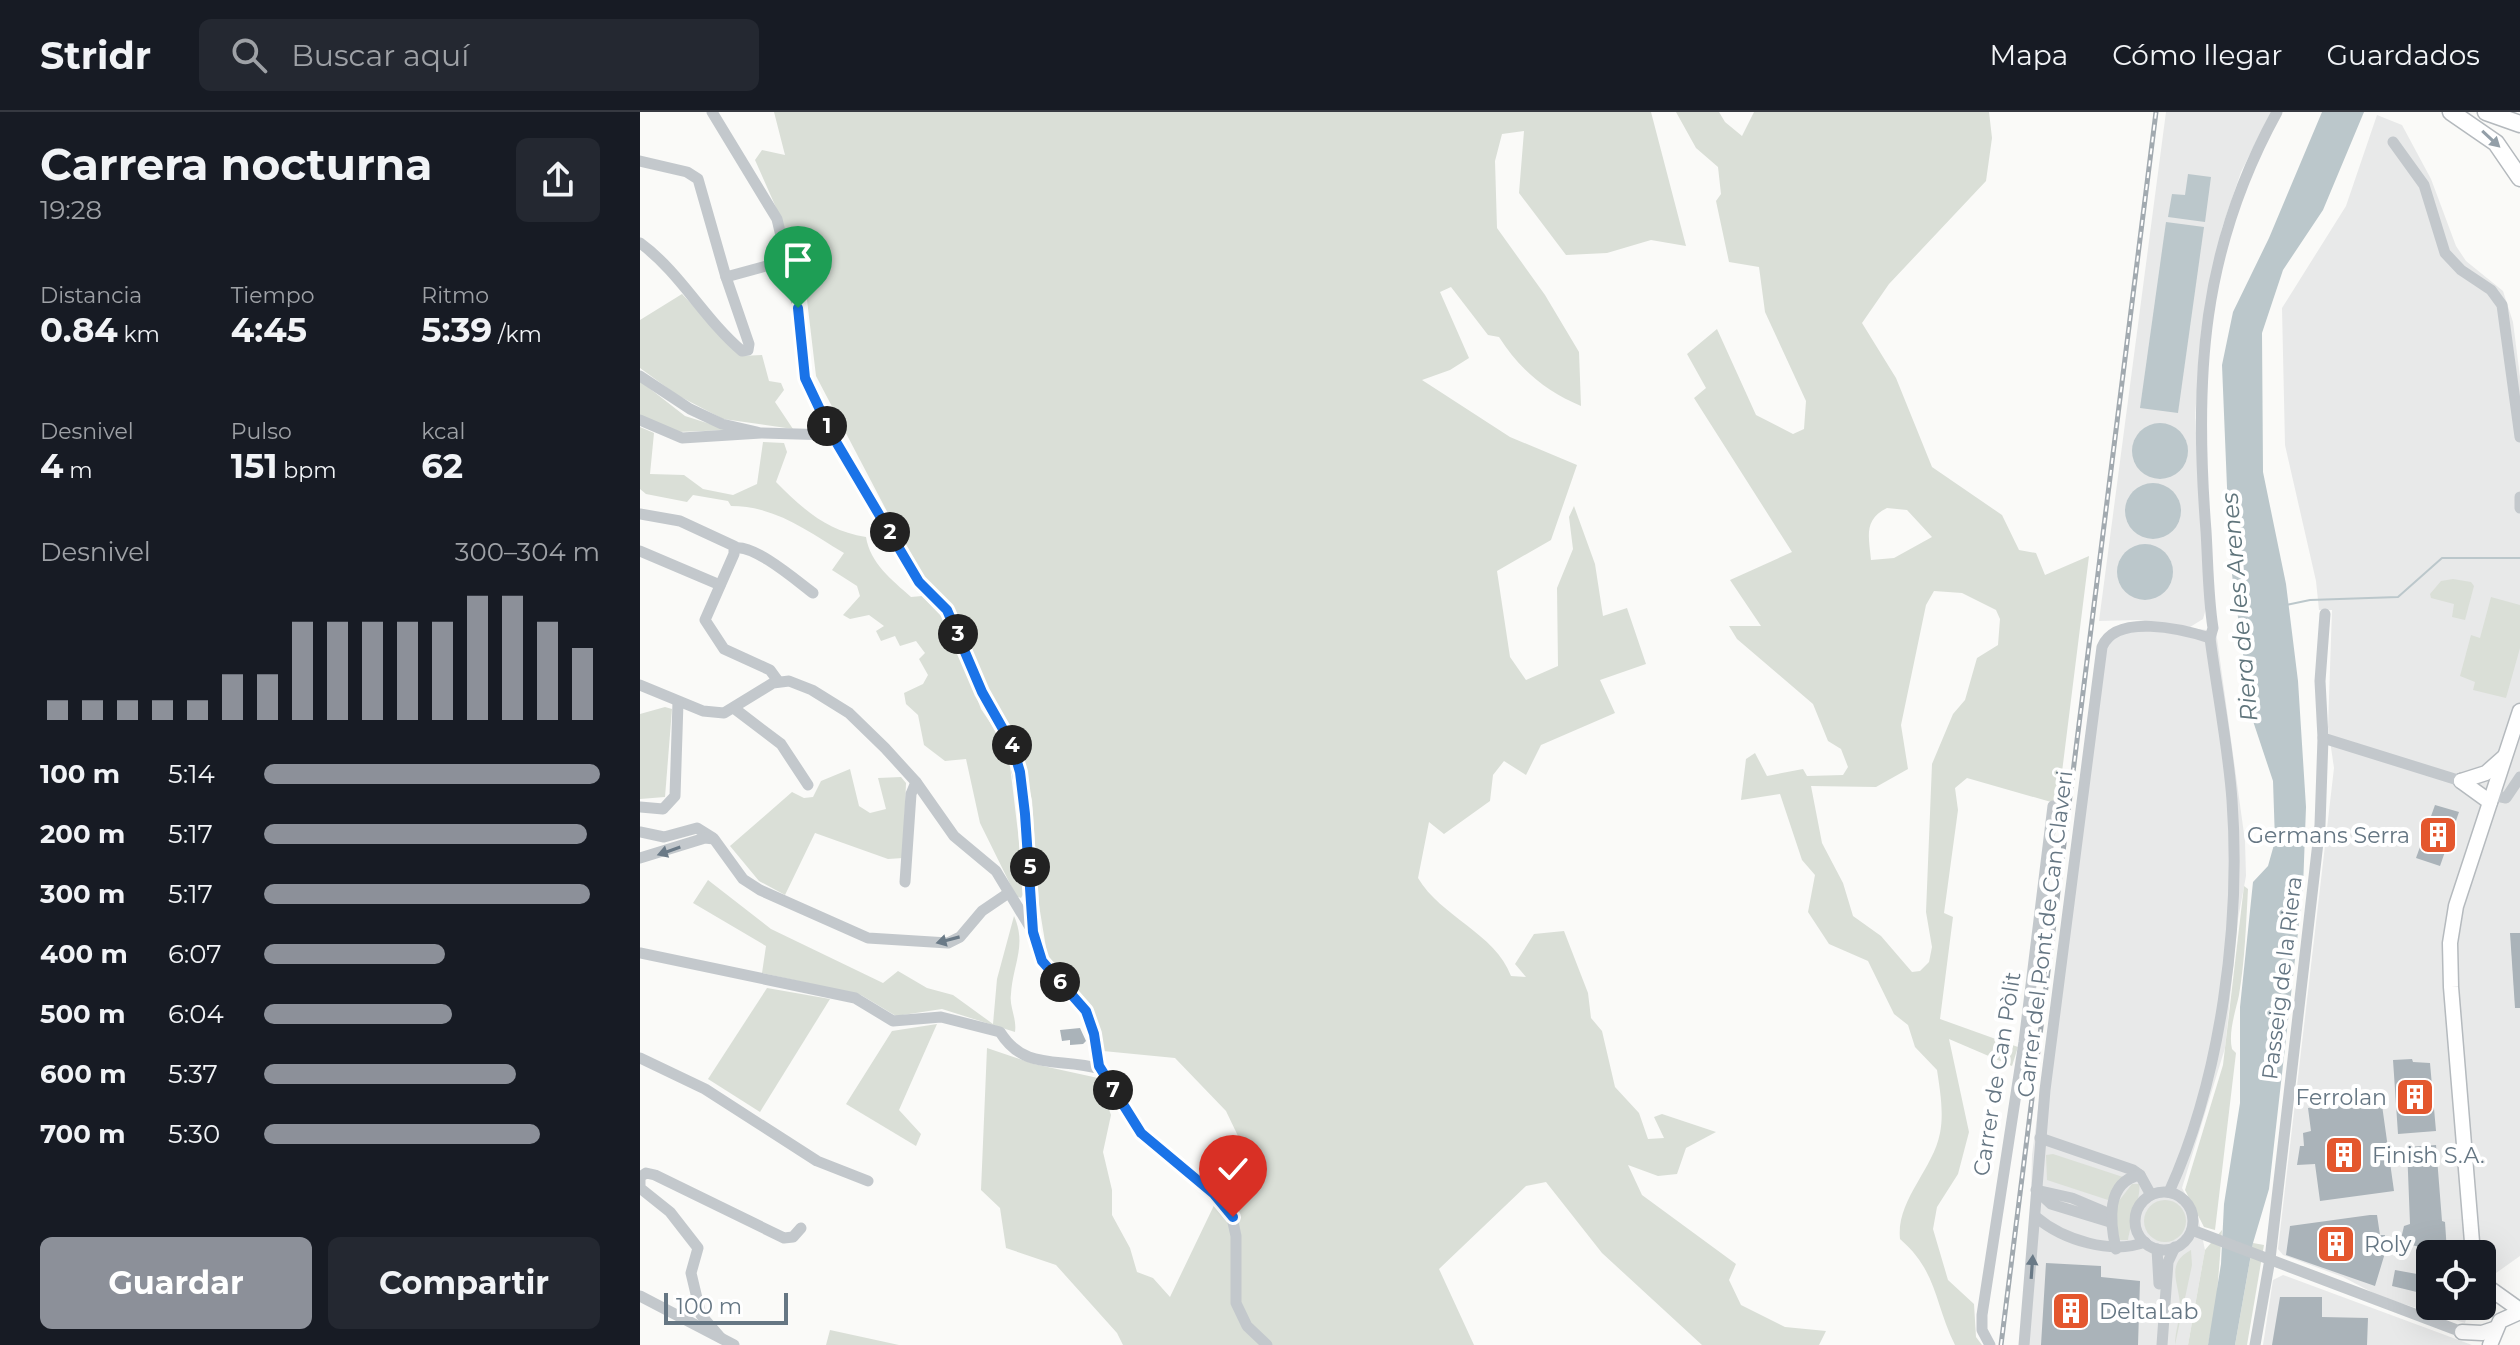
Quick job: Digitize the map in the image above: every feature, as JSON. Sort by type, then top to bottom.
[{"type":"highway","points":[[2451,112],[2496,143],[2520,178]]},
{"type":"highway","points":[[2486,112],[2520,124]]},
{"type":"main road","points":[[2472,1240],[2450,943],[2456,906],[2520,711]]},
{"type":"main road","points":[[2491,799],[2468,781],[2504,757]]},
{"type":"main road","points":[[2496,1293],[2520,1311]]},
{"type":"main road","points":[[2462,1332],[2482,1333],[2495,1327],[2508,1315],[2520,1311]]},
{"type":"main road","points":[[2490,1345],[2495,1320]]},
{"type":"main road","points":[[2462,1332],[2484,1345]]},
{"type":"street","points":[[712,112],[772,208],[788,260],[798,308],[805,378],[832,435],[919,582],[947,610],[982,692],[1012,745],[1020,772],[1025,814],[1034,936],[1042,961],[1089,1018],[1100,1069],[1141,1133],[1214,1194],[1231,1213],[1236,1236],[1236,1303],[1247,1326],[1267,1345]]},
{"type":"street","points":[[2174,1194],[2210,1064],[2222,1004],[2234,884],[2232,799],[2204,636],[2211,619],[2199,429],[2204,335],[2241,186],[2277,112]]},
{"type":"street","points":[[2393,142],[2424,185],[2445,253],[2461,270],[2491,290],[2502,305],[2520,437]]},
{"type":"street","points":[[640,161],[687,172],[698,179],[749,344],[745,352],[698,307],[660,259],[640,243]]},
{"type":"street","points":[[726,277],[788,260]]},
{"type":"street","points":[[640,376],[711,419],[761,433]]},
{"type":"street","points":[[640,420],[682,438],[761,433],[832,435]]},
{"type":"street","points":[[2520,497],[2520,508]]},
{"type":"street","points":[[640,514],[686,523],[735,548],[744,548],[813,593]]},
{"type":"street","points":[[735,548],[706,616],[712,631],[728,651],[770,670],[778,681],[812,690],[849,713],[916,782],[954,836],[996,871],[1034,936]]},
{"type":"street","points":[[640,551],[720,585]]},
{"type":"street","name":"Passeig de la Riera","points":[[2255,1345],[2320,825],[2323,738],[2320,681],[2325,614]]},
{"type":"street","name":"Carrer del Pont de Can Claveri","points":[[2024,1345],[2040,1138],[2102,647],[2109,634],[2134,625],[2204,636]]},
{"type":"street","points":[[640,685],[703,711],[724,713],[778,681]]},
{"type":"street","points":[[640,807],[663,809],[675,796],[678,702]]},
{"type":"street","points":[[735,709],[781,744],[808,785]]},
{"type":"street","points":[[2323,738],[2468,781]]},
{"type":"street","points":[[2491,799],[2506,798],[2520,777]]},
{"type":"street","points":[[905,882],[911,794],[916,782]]},
{"type":"street","name":"Carrer de Can Pòlit","points":[[1990,1345],[1982,1330],[1982,1315],[2024,1042],[2053,806]]},
{"type":"street","points":[[640,832],[664,837],[697,828],[714,839],[743,879],[868,938],[948,943],[960,937],[982,911],[1007,894]]},
{"type":"street","points":[[640,858],[714,839]]},
{"type":"street","points":[[640,953],[855,998],[893,1021],[934,1017],[954,1019],[1000,1032],[1012,1050],[1033,1060],[1080,1063],[1100,1069]]},
{"type":"street","points":[[640,1058],[705,1089],[817,1161],[868,1181]]},
{"type":"street","points":[[2040,1138],[2140,1175],[2151,1195]]},
{"type":"street","points":[[721,1338],[701,1315],[691,1273],[697,1256],[693,1239],[670,1212],[640,1187],[642,1172],[784,1238],[793,1237],[801,1228]]},
{"type":"street","points":[[2116,1249],[2110,1218],[2114,1197],[2132,1177],[2140,1175]]},
{"type":"street","points":[[2036,1190],[2051,1204],[2099,1221],[2110,1218]]},
{"type":"street","points":[[2162,1345],[2168,1262],[2175,1247],[2192,1230],[2191,1210],[2174,1194],[2151,1195],[2136,1214],[2137,1230],[2145,1242],[2157,1249],[2175,1247]]},
{"type":"street","points":[[2036,1217],[2070,1235],[2116,1249],[2145,1242]]},
{"type":"street","points":[[2192,1230],[2462,1332]]},
{"type":"street","points":[[2156,1345],[2160,1259],[2157,1249]]},
{"type":"street","points":[[640,1296],[734,1345]]},
{"type":"shaded area","points":[[774,112],[1651,112],[1686,246],[1651,240],[1607,253],[1566,255],[1519,193],[1524,131],[1502,134],[1495,161],[1497,228],[1545,295],[1579,352],[1581,406],[1556,394],[1525,369],[1499,337],[1488,335],[1451,287],[1440,292],[1469,358],[1450,370],[1422,380],[1510,437],[1577,465],[1551,540],[1497,571],[1510,657],[1526,680],[1558,666],[1557,588],[1573,549],[1569,517],[1574,506],[1595,564],[1603,616],[1627,608],[1646,664],[1600,680],[1615,713],[1541,745],[1526,775],[1504,761],[1493,775],[1490,801],[1444,834],[1429,822],[1418,878],[1440,904],[1493,948],[1511,976],[1526,977],[1515,964],[1534,934],[1564,931],[1588,993],[1591,1018],[1602,1031],[1615,1087],[1639,1113],[1648,1139],[1664,1138],[1654,1117],[1662,1114],[1716,1132],[1686,1148],[1677,1174],[1658,1176],[1628,1165],[1642,1195],[1736,1264],[1729,1280],[1741,1305],[1785,1327],[1826,1331],[1819,1345],[1702,1345],[1602,1253],[1546,1182],[1526,1186],[1439,1269],[1474,1345],[1123,1345],[1117,1333],[1056,1265],[1006,1248],[1000,1208],[981,1190],[987,1048],[1034,1064],[1098,1078],[1111,1115],[1103,1152],[1112,1190],[1112,1215],[1130,1248],[1137,1272],[1153,1278],[1170,1297],[1230,1172],[1248,1199],[1260,1182],[1226,1111],[1175,1058],[1103,1051],[1094,1015],[1048,960],[1039,905],[1032,800],[1016,735],[984,685],[950,607],[925,584],[816,376],[807,300],[782,221],[755,160],[762,150],[785,155]]},
{"type":"shaded area","points":[[1676,112],[1719,112],[1725,122],[1742,136],[1754,112],[1989,112],[1992,138],[1986,181],[1889,284],[1862,323],[1896,378],[1932,467],[2002,515],[2019,550],[2036,553],[2045,575],[2089,556],[2058,804],[1967,778],[1955,788],[1958,810],[1944,913],[1953,917],[1940,1019],[2018,1047],[2012,1066],[1949,1039],[1969,1132],[1958,1174],[1937,1207],[1933,1229],[1948,1280],[1974,1304],[1976,1337],[1982,1345],[1955,1345],[1929,1276],[1900,1239],[1904,1211],[1940,1133],[1942,1110],[1937,1070],[1915,1047],[1908,1025],[1894,1014],[1868,961],[1829,944],[1808,912],[1815,875],[1802,860],[1780,794],[1741,800],[1746,759],[1755,753],[1767,776],[1803,769],[1807,776],[1843,775],[1848,767],[1841,749],[1828,741],[1813,704],[1737,639],[1729,626],[1761,626],[1730,580],[1792,552],[1694,398],[1706,388],[1687,354],[1717,329],[1756,415],[1793,434],[1804,429],[1806,401],[1765,312],[1759,267],[1729,262],[1716,201],[1721,194],[1718,167],[1696,148]],"holes":[[[1887,508],[1907,510],[1932,537],[1894,558],[1871,560],[1869,530],[1874,518]],[[1934,591],[1962,593],[1996,610],[2000,619],[1998,645],[1977,658],[1965,700],[1953,714],[1932,764],[1926,912],[1932,947],[1929,962],[1920,971],[1912,972],[1881,936],[1853,916],[1843,883],[1822,843],[1811,786],[1876,787],[1908,769],[1901,725],[1926,605]]]},
{"type":"shaded area","points":[[2166,112],[2271,112],[2241,172],[2222,228],[2201,332],[2195,418],[2207,605],[2203,619],[2190,627],[2137,620],[2099,621]]},
{"type":"shaded area","points":[[2377,115],[2402,125],[2431,179],[2456,246],[2466,261],[2503,291],[2513,322],[2520,377],[2520,1256],[2496,1273],[2496,1240],[2416,1240],[2416,1308],[2381,1297],[2343,1277],[2283,1255],[2278,1249],[2334,768],[2328,727],[2332,610],[2319,610],[2316,581],[2285,445],[2282,308],[2346,206]]},
{"type":"shaded area","points":[[682,294],[741,356],[762,355],[769,381],[781,383],[784,390],[775,402],[793,429],[723,419],[677,395],[640,368],[640,320]]},
{"type":"shaded area","points":[[640,381],[685,416],[729,430],[677,432],[640,417]]},
{"type":"shaded area","points":[[640,427],[654,433],[650,474],[684,475],[703,489],[733,495],[757,484],[763,442],[784,443],[787,452],[776,482],[817,518],[839,530],[866,537],[872,555],[889,577],[911,597],[922,596],[942,617],[955,639],[981,709],[1008,749],[1025,891],[1021,898],[1016,896],[980,823],[966,759],[945,761],[924,745],[918,715],[906,704],[904,693],[923,684],[928,675],[919,659],[925,653],[916,641],[900,646],[895,636],[881,641],[876,631],[884,626],[869,615],[850,619],[843,615],[860,596],[857,586],[832,570],[844,553],[803,528],[762,510],[731,506],[728,501],[693,495],[687,502],[646,494],[640,489]]},
{"type":"shaded area","points":[[2441,581],[2471,582],[2474,586],[2465,620],[2452,617],[2454,604],[2431,598],[2430,594]]},
{"type":"shaded area","points":[[2491,597],[2520,605],[2520,648],[2506,698],[2473,690],[2475,682],[2460,676],[2471,635],[2480,638]]},
{"type":"shaded area","points":[[2144,623],[2216,631],[2245,841],[2246,876],[2238,919],[2225,1048],[2182,1188],[2198,1217],[2205,1250],[2188,1345],[2019,1345],[2030,1228],[2032,1155],[2099,644],[2113,627]]},
{"type":"shaded area","points":[[665,707],[672,709],[665,797],[640,799],[640,714]]},
{"type":"shaded area","points":[[850,769],[859,806],[870,813],[886,809],[878,778],[901,777],[906,783],[903,858],[888,859],[815,833],[785,895],[759,881],[730,846],[792,792],[804,798],[813,797],[821,781]]},
{"type":"shaded area","points":[[708,880],[771,929],[883,983],[898,971],[927,988],[953,995],[993,1024],[997,979],[1014,916],[1019,936],[1011,999],[1015,1032],[942,1009],[896,1016],[861,995],[762,973],[766,946],[693,903]]},
{"type":"shaded area","points":[[2244,886],[2248,889],[2244,955],[2231,1036],[2232,1049],[2236,1053],[2215,1230],[2204,1227],[2185,1190],[2223,1065]]},
{"type":"shaded area","points":[[767,988],[830,999],[760,1112],[708,1079]]},
{"type":"shaded area","points":[[937,1024],[899,1110],[921,1134],[916,1146],[846,1104],[892,1031]]},
{"type":"shaded area","points":[[2053,1154],[2123,1177],[2108,1200],[2047,1180],[2046,1155]]},
{"type":"shaded area","points":[[2132,1184],[2139,1184],[2137,1202],[2128,1240],[2119,1240],[2115,1206]]},
{"type":"shaded area","points":[[2165,1200],[2180,1206],[2186,1221],[2180,1236],[2165,1242],[2150,1236],[2144,1221],[2150,1206]]},
{"type":"shaded area","points":[[2222,1230],[2216,1307],[2208,1345],[2188,1345],[2205,1250]]},
{"type":"shaded area","points":[[2253,1243],[2264,1245],[2247,1345],[2235,1345]]},
{"type":"shaded area","points":[[2191,1250],[2192,1265],[2175,1345],[2180,1307],[2176,1268]]},
{"type":"shaded area","points":[[2283,1275],[2472,1345],[2263,1345],[2273,1280]]},
{"type":"shaded area","points":[[830,1330],[899,1345],[826,1345]]},
{"type":"water","name":"Riera de les Arenes","points":[[2322,112],[2364,112],[2323,210],[2283,270],[2262,333],[2263,472],[2286,584],[2298,681],[2306,807],[2303,888],[2269,1189],[2253,1243],[2235,1345],[2208,1345],[2221,1264],[2224,1204],[2240,1103],[2240,1007],[2253,882],[2268,866],[2275,841],[2273,781],[2252,718],[2230,560],[2222,365],[2233,312],[2269,238]]},
{"type":"water","points":[[2188,174],[2211,177],[2205,222],[2168,217],[2172,194],[2185,195]]},
{"type":"water","points":[[2166,222],[2204,227],[2178,413],[2140,408]]},
{"type":"water","points":[[2160,423],[2180,431],[2188,451],[2180,471],[2160,479],[2140,471],[2132,451],[2140,431]]},
{"type":"water","points":[[2153,483],[2173,491],[2181,511],[2173,531],[2153,539],[2133,531],[2125,511],[2133,491]]},
{"type":"water","points":[[2145,544],[2165,552],[2173,572],[2165,592],[2145,600],[2125,592],[2117,572],[2125,552]]},
{"type":"building","name":"Germans Serra","points":[[2435,805],[2459,812],[2440,866],[2416,858]]},
{"type":"building","points":[[2510,933],[2520,933],[2520,1008],[2515,1008]]},
{"type":"building","points":[[1080,1028],[1086,1041],[1083,1044],[1070,1045],[1070,1040],[1062,1041],[1060,1030]]},
{"type":"building","name":"Ferrolan","points":[[2412,1059],[2413,1062],[2430,1063],[2436,1131],[2398,1134],[2393,1060]]},
{"type":"building","name":"Finish S.A.","points":[[2381,1098],[2394,1191],[2320,1201],[2315,1164],[2297,1165],[2300,1146],[2304,1146],[2303,1133],[2311,1131],[2308,1108]]},
{"type":"building","points":[[2436,1145],[2446,1240],[2416,1240],[2416,1246],[2400,1243],[2404,1226],[2410,1224],[2407,1147]]},
{"type":"building","name":"Roly","points":[[2377,1215],[2380,1235],[2385,1235],[2385,1253],[2375,1286],[2286,1255],[2290,1226]]},
{"type":"building","name":"DeltaLab","points":[[2046,1263],[2101,1266],[2101,1277],[2140,1281],[2138,1345],[2041,1345]]},
{"type":"building","points":[[2395,1270],[2416,1274],[2416,1292],[2392,1286]]},
{"type":"building","points":[[2280,1297],[2322,1297],[2322,1317],[2368,1318],[2367,1345],[2272,1345]]},
{"type":"waterway","points":[[2286,605],[2310,600],[2398,597],[2442,558],[2520,558]]},
{"type":"railway","points":[[2001,1345],[2156,112]]},
{"type":"place","name":"Germans Serra","points":[[2438,835]]},
{"type":"place","name":"Ferrolan","points":[[2415,1097]]},
{"type":"place","name":"Finish S.A.","points":[[2344,1155]]},
{"type":"place","name":"Roly","points":[[2336,1244]]},
{"type":"place","name":"DeltaLab","points":[[2071,1311]]},
{"type":"route","points":[[798,308],[801,363],[805,378],[832,435],[919,582],[947,610],[982,692],[1012,745],[1020,772],[1025,814],[1033,932],[1042,961],[1086,1011],[1094,1034],[1099,1066],[1134,1124],[1224,1203],[1233,1217]]}]
